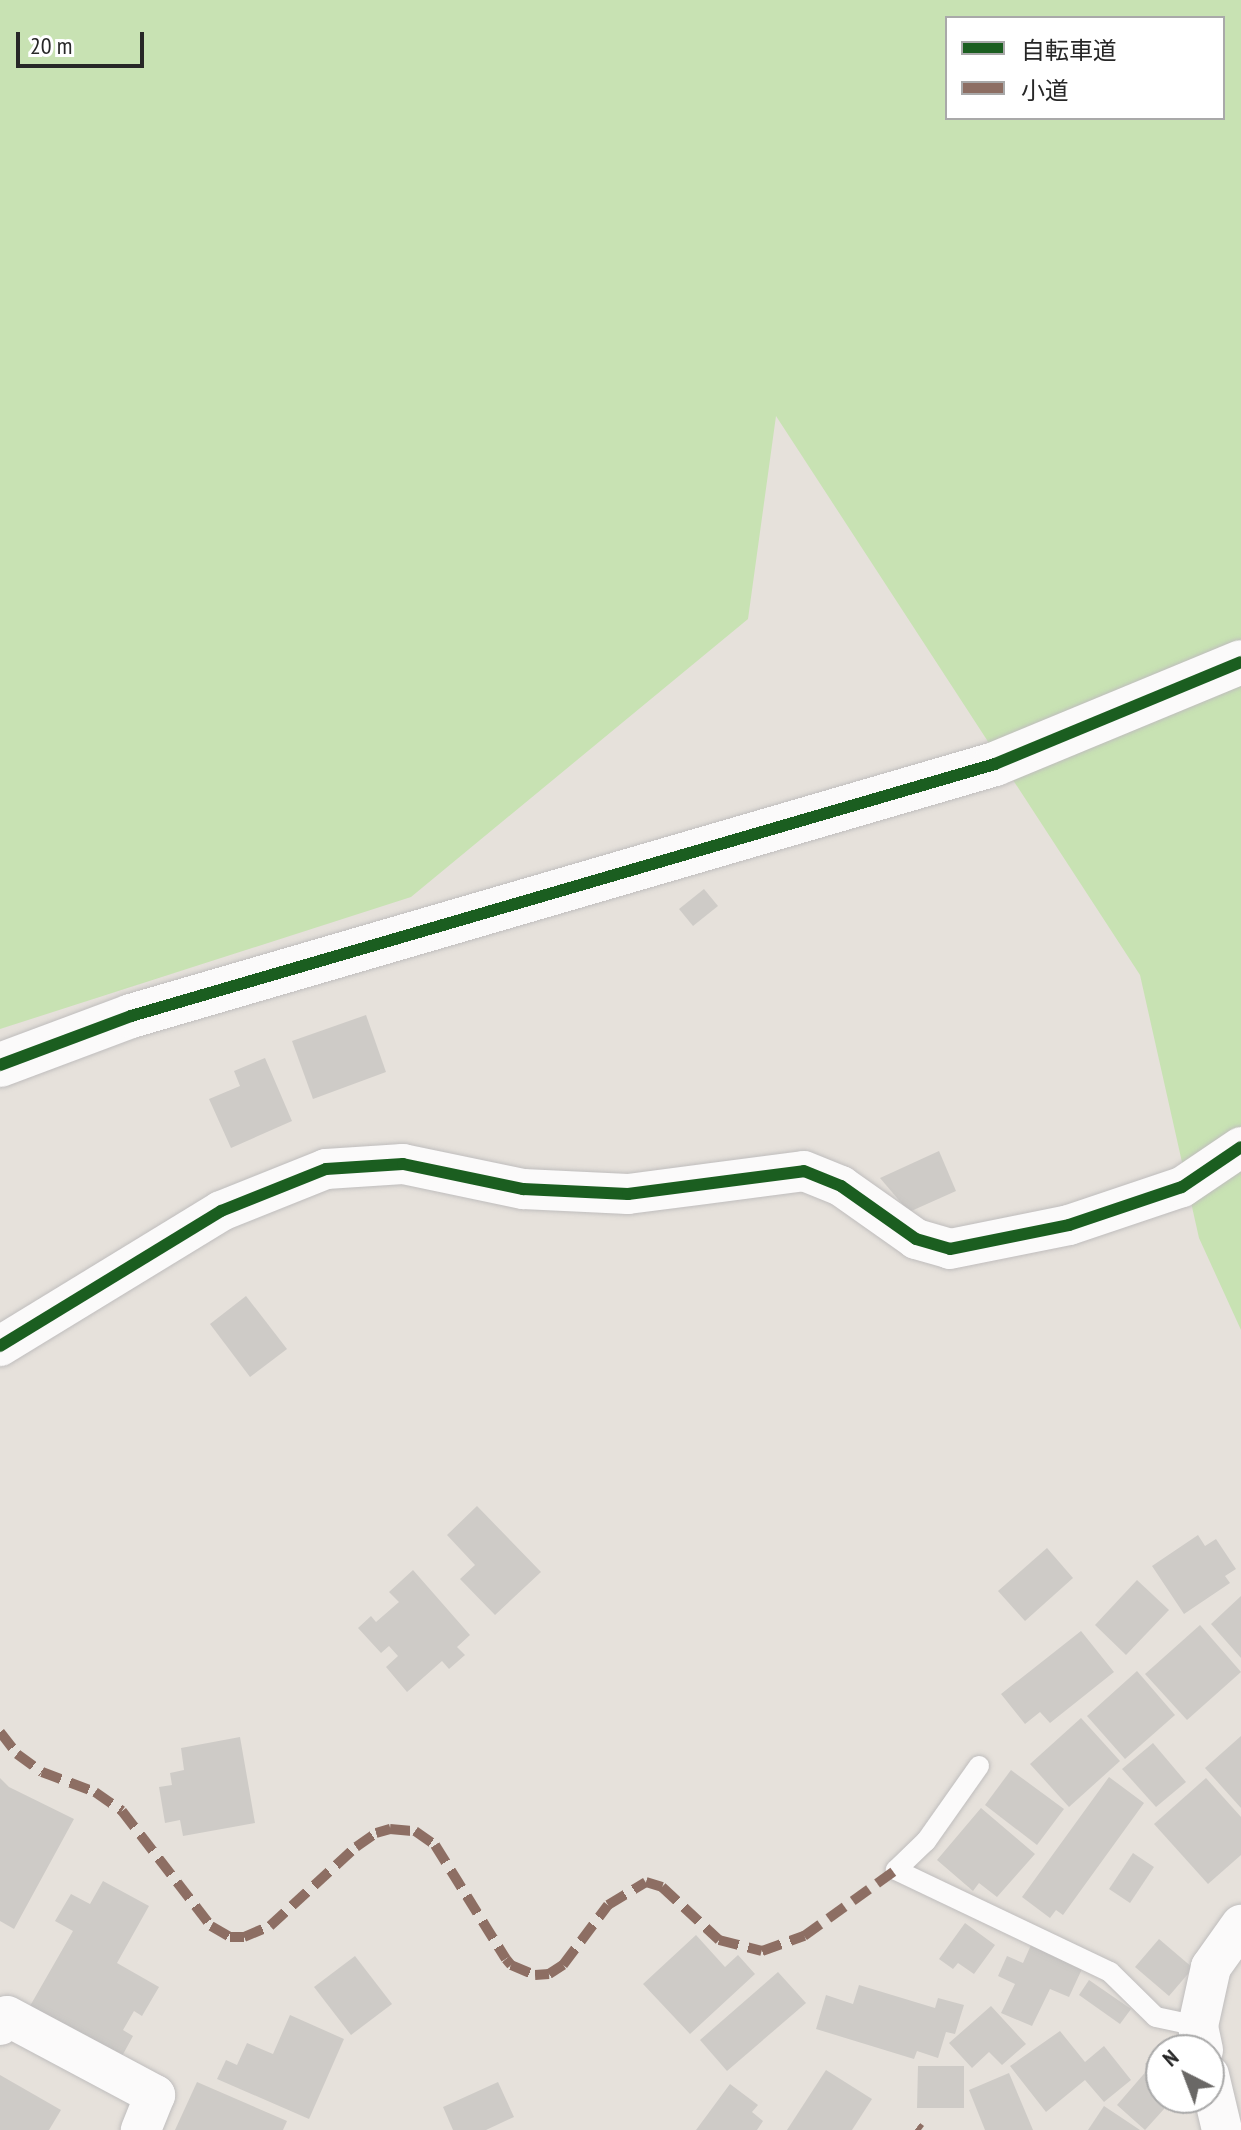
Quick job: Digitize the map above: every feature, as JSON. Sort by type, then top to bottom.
[{"type":"street","points":[[0,1065],[131,1016],[995,764],[1241,662]]},
{"type":"street","points":[[0,1346],[221,1211],[326,1169],[403,1164],[523,1189],[628,1194],[804,1171],[841,1186],[916,1239],[950,1249],[1069,1225],[1182,1187],[1241,1147]]},
{"type":"street","points":[[1201,2034],[1211,1967],[1241,1925]]},
{"type":"street","points":[[0,2025],[7,2016],[155,2095],[141,2130]]},
{"type":"lane","points":[[979,1766],[926,1841],[896,1870],[1110,1972],[1156,2017],[1192,2034]]},
{"type":"lane","points":[[1234,2130],[1241,2127]]},
{"type":"green space","points":[[0,0],[1241,0],[1241,1330],[1199,1238],[1140,975],[776,416],[748,619],[411,897],[0,1029]]},
{"type":"building","points":[[704,889],[718,906],[693,926],[679,909]]},
{"type":"building","points":[[366,1015],[386,1072],[313,1099],[292,1041]]},
{"type":"building","points":[[265,1058],[292,1121],[231,1148],[209,1099],[240,1086],[234,1071]]},
{"type":"building","points":[[939,1151],[956,1191],[909,1212],[880,1178]]},
{"type":"building","points":[[246,1296],[287,1349],[250,1377],[210,1324]]},
{"type":"building","points":[[477,1506],[541,1572],[495,1615],[460,1579],[475,1565],[447,1535]]},
{"type":"building","points":[[1198,1535],[1205,1546],[1216,1539],[1236,1569],[1225,1576],[1230,1583],[1184,1614],[1152,1566]]},
{"type":"building","points":[[1047,1548],[1073,1578],[1025,1621],[998,1591]]},
{"type":"building","points":[[413,1570],[470,1635],[457,1647],[465,1655],[449,1669],[442,1661],[407,1692],[386,1667],[398,1656],[389,1646],[381,1653],[358,1628],[371,1616],[376,1622],[399,1602],[389,1592]]},
{"type":"building","points":[[1137,1580],[1169,1610],[1126,1655],[1095,1625]]},
{"type":"building","points":[[1241,1596],[1241,1658],[1211,1624]]},
{"type":"building","points":[[1200,1625],[1241,1672],[1187,1720],[1145,1674]]},
{"type":"building","points":[[1081,1631],[1114,1672],[1050,1723],[1040,1712],[1025,1724],[1001,1694]]},
{"type":"building","points":[[1137,1671],[1175,1715],[1125,1759],[1087,1716]]},
{"type":"building","points":[[1081,1718],[1120,1761],[1069,1807],[1030,1764]]},
{"type":"building","points":[[1241,1736],[1241,1808],[1205,1768]]},
{"type":"building","points":[[240,1737],[255,1823],[183,1836],[180,1820],[165,1823],[159,1787],[172,1785],[170,1773],[184,1770],[181,1748]]},
{"type":"building","points":[[1153,1743],[1186,1782],[1156,1807],[1122,1769]]},
{"type":"building","points":[[1011,1770],[1064,1809],[1037,1845],[985,1805]]},
{"type":"building","points":[[1109,1777],[1144,1803],[1063,1915],[1056,1910],[1050,1918],[1022,1897]]},
{"type":"building","points":[[0,1778],[9,1787],[74,1819],[14,1929],[0,1921]]},
{"type":"building","points":[[1206,1778],[1241,1817],[1241,1855],[1208,1884],[1154,1824]]},
{"type":"building","points":[[981,1808],[1035,1854],[997,1897],[979,1883],[973,1891],[937,1860]]},
{"type":"building","points":[[1133,1853],[1154,1867],[1130,1903],[1109,1889]]},
{"type":"building","points":[[103,1881],[149,1906],[117,1963],[159,1987],[142,2016],[134,2011],[123,2030],[133,2036],[121,2058],[30,2006],[73,1931],[55,1921],[71,1894],[90,1904]]},
{"type":"building","points":[[965,1923],[995,1945],[974,1974],[958,1963],[953,1969],[939,1959]]},
{"type":"building","points":[[696,1935],[725,1967],[738,1955],[755,1974],[690,2034],[643,1984]]},
{"type":"building","points":[[1159,1939],[1193,1968],[1169,1996],[1135,1967]]},
{"type":"building","points":[[1031,1945],[1082,1969],[1069,1997],[1050,1989],[1032,2026],[1001,2013],[1015,1984],[998,1976],[1007,1956],[1023,1963]]},
{"type":"building","points":[[355,1956],[392,2004],[351,2035],[314,1987]]},
{"type":"building","points":[[778,1972],[806,2003],[727,2071],[700,2040]]},
{"type":"building","points":[[1089,1980],[1131,2009],[1120,2024],[1079,1995]]},
{"type":"building","points":[[859,1985],[935,2008],[938,1998],[964,2005],[955,2034],[946,2032],[938,2058],[917,2051],[914,2059],[816,2029],[826,1995],[853,2004]]},
{"type":"building","points":[[991,2006],[1026,2044],[1002,2065],[989,2052],[972,2068],[949,2043]]},
{"type":"building","points":[[290,2015],[344,2039],[309,2119],[217,2079],[226,2060],[237,2065],[247,2043],[273,2054]]},
{"type":"building","points":[[1060,2031],[1085,2062],[1104,2046],[1131,2080],[1104,2102],[1085,2080],[1046,2112],[1010,2066]]},
{"type":"building","points":[[918,2066],[964,2066],[964,2108],[917,2108]]},
{"type":"building","points":[[826,2070],[872,2099],[852,2130],[787,2130]]},
{"type":"building","points":[[1009,2073],[1033,2130],[985,2130],[969,2090]]},
{"type":"building","points":[[1145,2073],[1145,2114],[1160,2114],[1145,2130],[1117,2105]]},
{"type":"building","points":[[0,2075],[61,2110],[49,2130],[0,2130]]},
{"type":"building","points":[[197,2082],[287,2121],[283,2130],[175,2130]]},
{"type":"building","points":[[498,2082],[514,2117],[486,2130],[453,2130],[443,2107]]},
{"type":"building","points":[[730,2084],[758,2105],[752,2112],[763,2121],[757,2130],[696,2130]]},
{"type":"building","points":[[1104,2106],[1140,2130],[1088,2130]]},
{"type":"marked path","points":[[0,1732],[17,1754],[42,1772],[95,1792],[122,1811],[211,1926],[230,1937],[244,1937],[270,1926],[356,1847],[376,1833],[390,1829],[415,1831],[435,1845],[506,1959],[511,1965],[535,1975],[549,1974],[563,1965],[608,1905],[646,1882],[662,1887],[719,1940],[762,1951],[804,1936],[896,1870]]},
{"type":"marked path","points":[[917,2127],[921,2130]]},
{"type":"cycle path","points":[[0,1065],[131,1016],[995,764],[1241,662]]},
{"type":"cycle path","points":[[0,1346],[221,1211],[326,1169],[403,1164],[523,1189],[628,1194],[804,1171],[841,1186],[916,1239],[950,1249],[1069,1225],[1182,1187],[1241,1147]]}]
